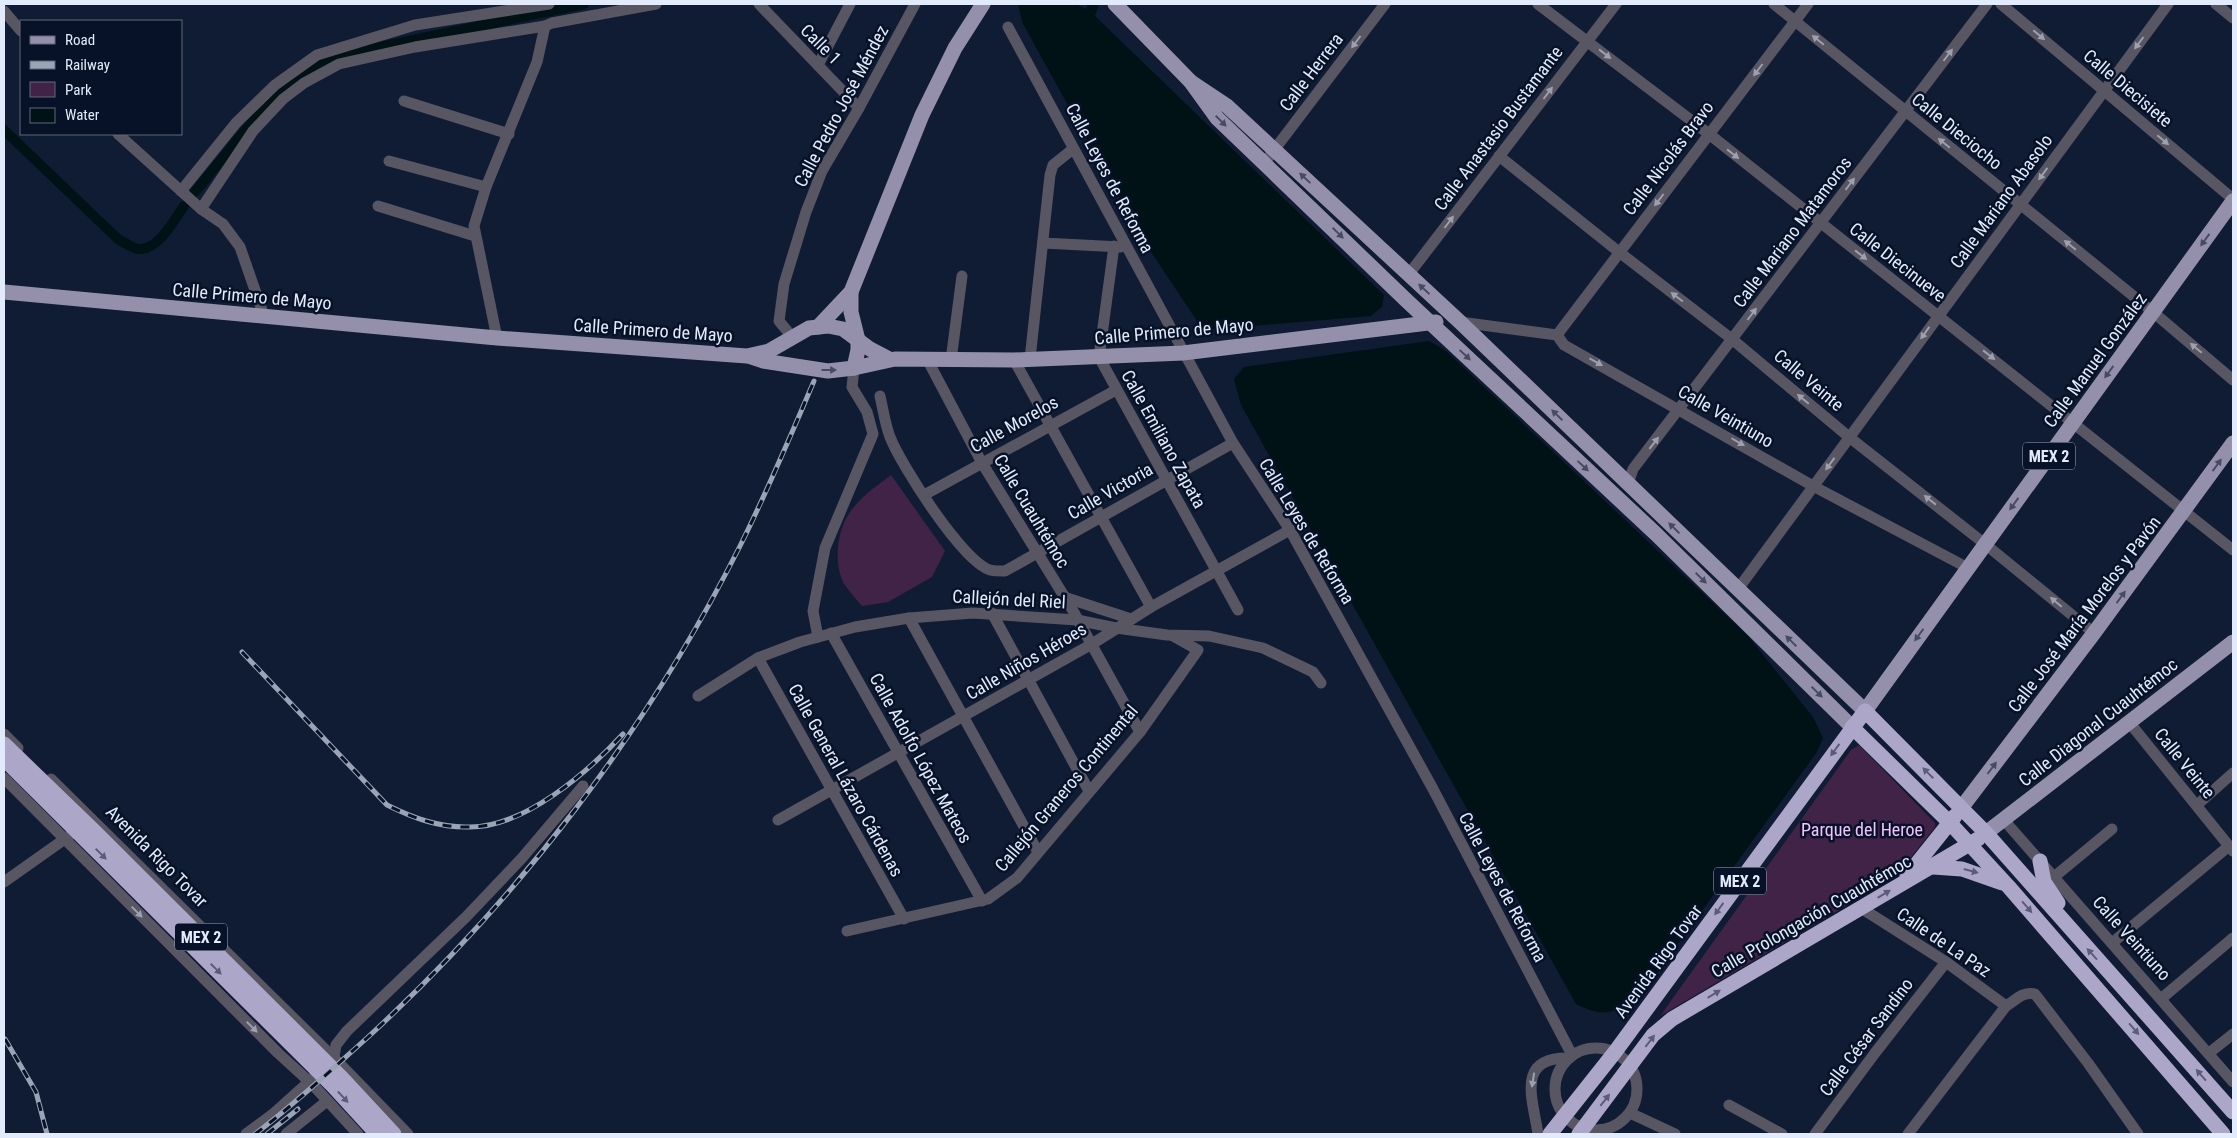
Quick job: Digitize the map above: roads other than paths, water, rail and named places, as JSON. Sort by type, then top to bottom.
[{"type":"highway","name":"Avenida Rigo Tovar","points":[[1550,1134],[1616,1052],[1864,711]]},
{"type":"highway","points":[[1864,711],[1986,833],[2233,1112]]},
{"type":"highway","points":[[1852,726],[1950,823],[2008,886],[2223,1134]]},
{"type":"highway","name":"Avenida Rigo Tovar","points":[[4,744],[335,1071],[394,1134]]},
{"type":"highway","name":"MEX 2","points":[[4,759],[332,1086],[377,1134]]},
{"type":"highway","points":[[1902,884],[1962,807]]},
{"type":"highway","name":"Calle Prolongación Cuauhtémoc","points":[[1631,1066],[1654,1036],[1672,1019],[1970,846],[1986,833]]},
{"type":"highway","points":[[2040,861],[2044,882],[2068,917],[2075,935]]},
{"type":"highway","points":[[1931,867],[1962,869],[1978,873],[2008,886]]},
{"type":"highway","points":[[1581,1131],[1631,1066]]},
{"type":"main road","points":[[818,327],[850,292],[926,106],[955,48],[981,8],[991,4]]},
{"type":"main road","points":[[1115,4],[1191,82],[1217,118],[1265,162],[1429,322],[1656,534],[1852,726]]},
{"type":"main road","points":[[1191,82],[1227,106],[1409,274],[1864,711]]},
{"type":"main road","name":"Calle Manuel González","points":[[1864,711],[2233,200]]},
{"type":"main road","name":"Calle Primero de Mayo","points":[[4,292],[497,338],[747,356],[763,361],[828,371],[854,368],[889,359],[1014,360],[1183,353],[1429,322],[1460,322]]},
{"type":"main road","points":[[850,292],[851,312],[858,340],[854,368]]},
{"type":"main road","points":[[1402,326],[1408,312],[1406,300]]},
{"type":"main road","name":"Calle Primero de Mayo","points":[[747,356],[769,351],[809,328],[828,326],[843,329],[889,359]]},
{"type":"main road","points":[[793,338],[794,350],[801,366]]},
{"type":"main road","name":"Calle José María Morelos y Pavón","points":[[1962,807],[2094,633],[2233,443]]},
{"type":"main road","name":"Calle Diagonal Cuauhtémoc","points":[[1986,833],[2233,642]]},
{"type":"street","points":[[181,191],[236,123],[275,85],[317,55],[415,25],[550,4]]},
{"type":"street","points":[[201,209],[253,131],[283,99],[304,83],[339,64],[415,47],[545,26],[552,22],[656,4]]},
{"type":"street","name":"Calle 1","points":[[759,4],[859,108]]},
{"type":"street","points":[[818,64],[850,4]]},
{"type":"street","name":"Calle Pedro José Méndez","points":[[793,338],[780,321],[784,284],[806,212],[822,171],[859,108],[915,4]]},
{"type":"street","name":"Calle Herrera","points":[[1265,162],[1385,4]]},
{"type":"street","name":"Calle Diecinueve","points":[[1538,4],[1588,40],[1709,134],[2233,550]]},
{"type":"street","name":"Calle Anastasio Bustamante","points":[[1409,274],[1616,4]]},
{"type":"street","name":"Calle Dieciocho","points":[[1774,4],[2153,312],[2233,380]]},
{"type":"street","name":"Calle Nicolás Bravo","points":[[1557,335],[1808,4]]},
{"type":"street","name":"Calle Mariano Matamoros","points":[[1628,484],[1633,469],[1987,4]]},
{"type":"street","name":"Calle Diecisiete","points":[[2001,4],[2233,200]]},
{"type":"street","name":"Calle Mariano Abasolo","points":[[1738,589],[2168,4]]},
{"type":"street","points":[[2216,4],[2233,18]]},
{"type":"street","points":[[4,11],[20,29]]},
{"type":"street","points":[[497,338],[474,226],[486,187],[537,62],[545,26]]},
{"type":"street","name":"Calle Leyes de Reforma","points":[[1008,27],[1233,443],[1290,530],[1432,789],[1570,1057]]},
{"type":"street","points":[[404,101],[509,134]]},
{"type":"street","points":[[119,135],[201,209],[224,224],[233,235],[240,247],[264,316]]},
{"type":"street","points":[[1030,359],[1050,175],[1053,165],[1073,149]]},
{"type":"street","name":"Calle Veinte","points":[[1499,156],[1733,340],[1849,437],[2094,633]]},
{"type":"street","points":[[389,161],[486,187]]},
{"type":"street","points":[[378,206],[475,236]]},
{"type":"street","points":[[1043,243],[1127,248]]},
{"type":"street","points":[[1099,357],[1114,246]]},
{"type":"street","points":[[951,360],[962,276]]},
{"type":"street","points":[[1460,322],[1557,335]]},
{"type":"street","name":"Calle Veintiuno","points":[[1557,335],[1564,344],[1813,486],[1968,568]]},
{"type":"street","name":"Calle Emiliano Zapata","points":[[1099,357],[1238,610]]},
{"type":"street","name":"Calle Cuauhtémoc","points":[[927,359],[982,463],[1092,644],[1140,732]]},
{"type":"street","points":[[1014,360],[1151,607]]},
{"type":"street","points":[[818,637],[813,611],[825,548],[873,434],[867,412],[852,387],[854,368]]},
{"type":"street","name":"Calle Morelos","points":[[927,493],[1116,390]]},
{"type":"street","points":[[880,396],[890,437],[927,493]]},
{"type":"street","points":[[873,434],[890,437]]},
{"type":"street","name":"Calle Victoria","points":[[927,493],[960,547],[988,570],[1005,571],[1233,443]]},
{"type":"street","name":"Calle Niños Héroes","points":[[778,820],[1092,644],[1131,618],[1290,530]]},
{"type":"street","points":[[1064,597],[1131,618]]},
{"type":"street","name":"Callejón del Riel","points":[[698,696],[770,652],[831,633],[909,618],[947,613],[992,613],[1077,620],[1116,628],[1172,635],[1209,636],[1263,648],[1313,672],[1321,683]]},
{"type":"street","points":[[992,613],[1089,791]]},
{"type":"street","points":[[909,618],[1038,852]]},
{"type":"street","name":"Calle Adolfo López Mateos","points":[[831,633],[982,901]]},
{"type":"street","name":"Callejón Graneros Continental","points":[[847,931],[982,901],[988,899],[1017,878],[1140,732],[1198,650],[1172,635]]},
{"type":"street","name":"Calle General Lázaro Cárdenas","points":[[758,658],[904,919]]},
{"type":"street","name":"Calle Veinte","points":[[2129,722],[2231,848]]},
{"type":"street","name":"Avenida Rigo Tovar","points":[[4,734],[93,819],[334,1057],[408,1134]]},
{"type":"street","points":[[2197,805],[2233,773]]},
{"type":"street","points":[[4,778],[278,1053],[310,1082],[356,1132]]},
{"type":"street","points":[[246,1134],[273,1114],[310,1082],[334,1057],[336,1045],[347,1031],[466,917],[522,858],[583,786]]},
{"type":"street","points":[[48,823],[58,827],[63,826],[72,819],[76,809],[69,796]]},
{"type":"street","points":[[4,882],[93,819]]},
{"type":"street","name":"Calle Veintiuno","points":[[2003,819],[2162,998],[2233,1082]]},
{"type":"street","points":[[2054,878],[2112,829]]},
{"type":"street","points":[[2112,943],[2231,848]]},
{"type":"street","name":"Calle de La Paz","points":[[1861,908],[1946,962],[2006,1006]]},
{"type":"street","points":[[2162,998],[2233,938]]},
{"type":"street","name":"Calle César Sandino","points":[[1815,1134],[1946,962]]},
{"type":"street","points":[[1908,1134],[2006,1006],[2025,993],[2030,993],[2035,994],[2088,1063],[2138,1134]]},
{"type":"street","points":[[278,1053],[294,1060],[308,1052],[312,1042],[303,1027]]},
{"type":"street","points":[[2209,1053],[2233,1034]]},
{"type":"street","points":[[1538,1134],[1531,1087],[1534,1072],[1544,1061],[1550,1059],[1570,1057],[1588,1048],[1607,1048],[1616,1052],[1631,1066],[1636,1077],[1638,1089],[1636,1102],[1630,1113],[1614,1131],[1581,1131],[1564,1116],[1558,1106],[1555,1084],[1559,1071],[1570,1057]]},
{"type":"street","points":[[286,1134],[327,1101]]},
{"type":"street","points":[[1729,1106],[1782,1134]]},
{"type":"street","points":[[356,1132],[355,1121],[359,1114],[372,1107],[391,1116]]},
{"type":"street","points":[[1630,1113],[1675,1134]]},
{"type":"water","points":[[1018,4],[1076,4],[1086,9],[1088,4],[1099,4],[1095,16],[1384,295],[1382,307],[1371,316],[1203,330],[1147,246],[1022,22]]},
{"type":"water","points":[[1429,341],[1446,351],[1748,636],[1813,717],[1823,738],[1817,752],[1644,991],[1619,1009],[1612,1011],[1596,1012],[1576,1004],[1241,405],[1234,379],[1244,367]]},
{"type":"waterway","points":[[195,192],[265,106],[304,73],[332,57],[584,4]]},
{"type":"waterway","points":[[4,130],[119,240],[133,247],[138,249],[145,248],[159,240],[184,206]]},
{"type":"railway","points":[[255,1134],[326,1075],[423,984],[527,870],[576,809],[664,681],[704,615],[750,526],[814,381]]},
{"type":"railway","points":[[242,652],[387,805],[437,824],[459,827],[491,825],[533,808],[574,780],[623,734]]},
{"type":"railway","points":[[5,1039],[36,1092],[47,1134]]},
{"type":"railway","points":[[267,1134],[298,1109]]},
{"type":"park label","name":"Parque del Heroe","points":[[1862,829]]}]
